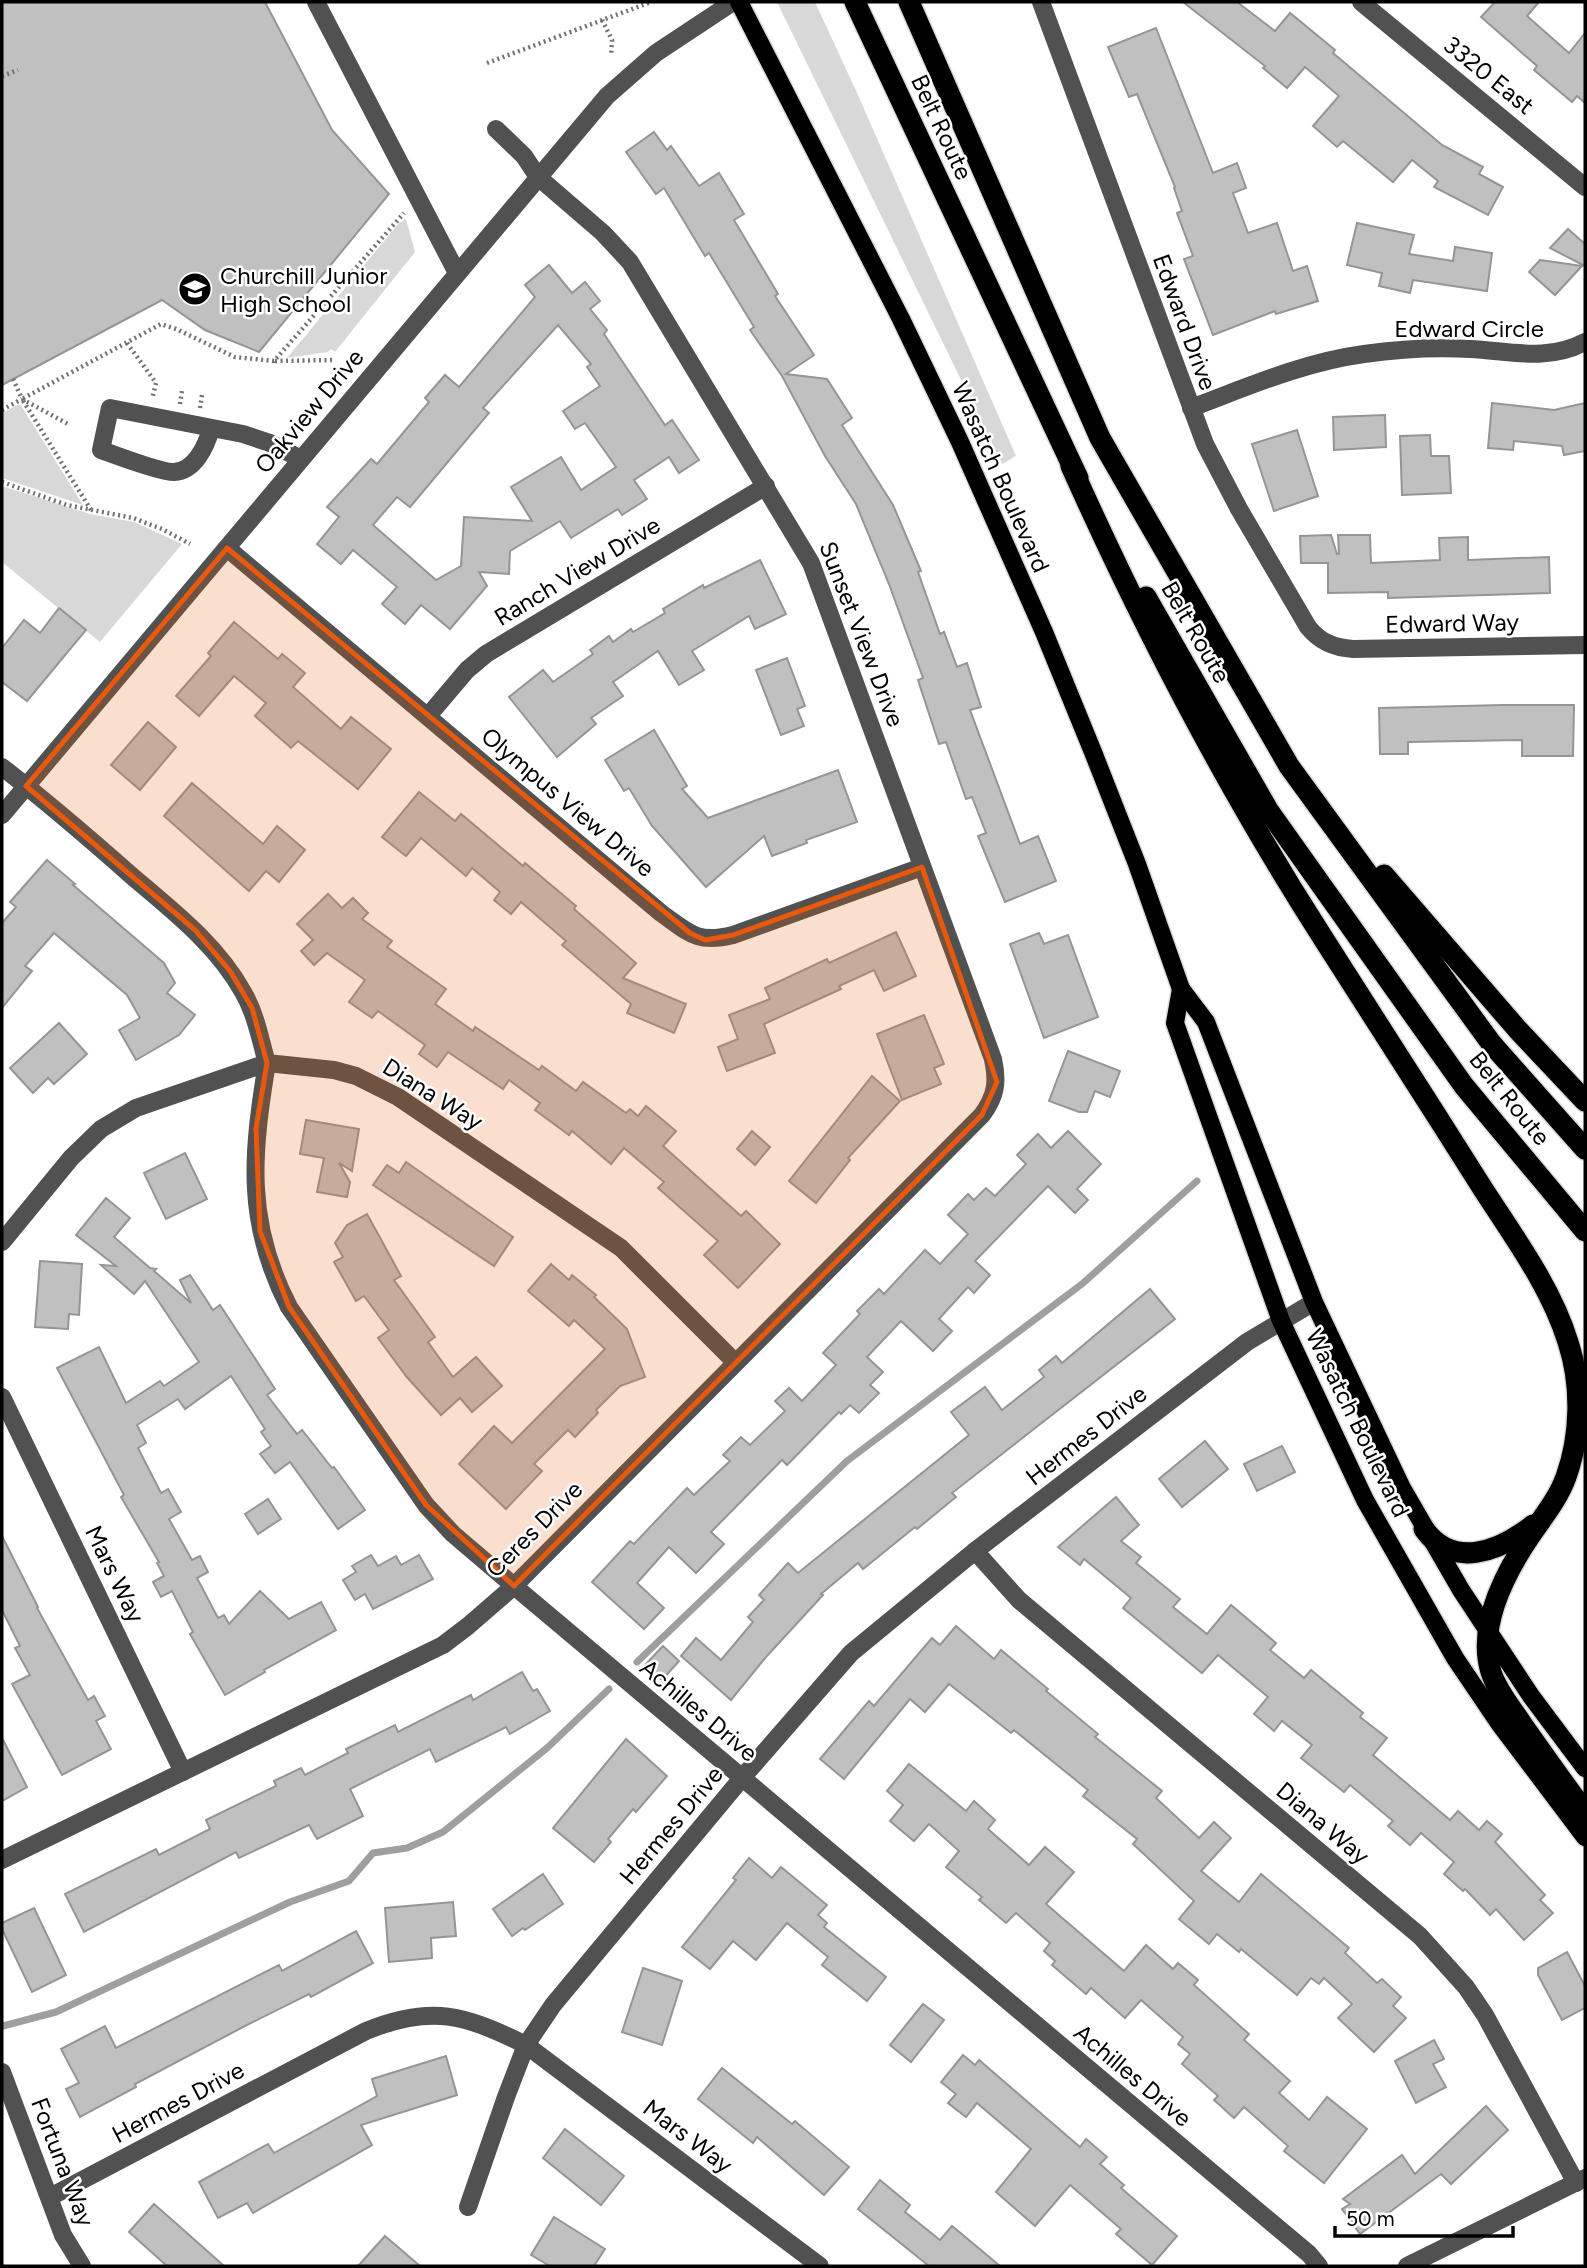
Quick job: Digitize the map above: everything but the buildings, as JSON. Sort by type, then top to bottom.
[{"type":"highway","name":"Belt Route","points":[[855,2],[1071,466],[1268,810],[1464,1086],[1585,1231]]},
{"type":"highway","name":"Belt Route","points":[[909,2],[1100,438],[1289,766],[1491,1043],[1585,1149]]},
{"type":"highway","points":[[1071,466],[1154,642],[1246,812],[1555,1307],[1570,1348],[1577,1391],[1576,1435],[1566,1478],[1511,1569],[1497,1599],[1487,1649],[1495,1683],[1585,1815]]},
{"type":"highway","points":[[1289,766],[1518,1030],[1585,1101]]},
{"type":"highway","points":[[1424,1529],[1432,1541],[1451,1552],[1473,1553],[1511,1540],[1538,1521],[1549,1509]]},
{"type":"main road","name":"Wasatch Boulevard","points":[[739,2],[901,320],[989,506],[1102,773],[1181,989],[1206,1022],[1314,1302],[1396,1477],[1424,1529],[1489,1632],[1531,1696],[1585,1768]]},
{"type":"main road","name":"Wasatch Boulevard","points":[[1181,989],[1175,1023],[1281,1321],[1365,1500],[1455,1658],[1499,1723],[1585,1837]]},
{"type":"street","points":[[316,2],[457,273]]},
{"type":"street","name":"Oakview Drive","points":[[2,815],[538,177],[623,80],[656,53],[733,2]]},
{"type":"street","name":"Edward Drive","points":[[1041,2],[1205,444],[1303,621],[1321,640]]},
{"type":"street","name":"3320 East","points":[[1361,2],[1585,187]]},
{"type":"street","name":"Sunset View Drive","points":[[496,129],[524,156],[538,177],[603,233],[630,262],[811,563],[993,1059],[996,1092]]},
{"type":"street","name":"Edward Circle","points":[[1191,408],[1289,372],[1362,354],[1434,348],[1543,355],[1564,352],[1585,342]]},
{"type":"street","points":[[211,429],[208,442],[190,466],[173,472],[101,450],[110,408],[243,434],[301,458]]},
{"type":"street","name":"Ranch View Drive","points":[[428,716],[467,670],[486,654],[766,486]]},
{"type":"street","name":"Olympus View Drive","points":[[226,548],[662,913],[705,940],[733,935],[922,867]]},
{"type":"street","name":"Edward Way","points":[[1321,640],[1331,645],[1353,649],[1585,645]]},
{"type":"street","points":[[2,767],[195,930],[217,954],[252,1008],[267,1063],[136,1108],[101,1129],[71,1158],[2,1242]]},
{"type":"street","name":"Diana Way","points":[[267,1063],[334,1070],[356,1076],[398,1097],[607,1237],[634,1259],[735,1362]]},
{"type":"street","name":"Achilles Drive","points":[[267,1063],[256,1128],[255,1190],[262,1241],[279,1289],[426,1505],[453,1534],[514,1586],[1309,2254],[1319,2266]]},
{"type":"street","name":"Ceres Drive","points":[[2,1860],[443,1645],[468,1626],[514,1586],[982,1115],[996,1092]]},
{"type":"street","name":"Hermes Drive","points":[[50,2197],[382,2024],[415,2016],[452,2016],[487,2026],[526,2045],[553,2005],[742,1778],[851,1653],[975,1552],[1247,1342],[1314,1302]]},
{"type":"street","name":"Mars Way","points":[[2,1397],[183,1772]]},
{"type":"street","name":"Diana Way","points":[[975,1552],[1020,1600],[1420,1936],[1444,1961],[1485,2015],[1581,2180]]},
{"type":"street","points":[[468,2207],[526,2045]]},
{"type":"street","name":"Mars Way","points":[[526,2045],[820,2266]]},
{"type":"street","name":"Fortuna Way","points":[[2,2072],[63,2235],[82,2266]]},
{"type":"street","points":[[1407,2266],[1581,2180]]},
{"type":"path","points":[[487,63],[651,2]]},
{"type":"path","points":[[601,20],[612,40],[611,56]]},
{"type":"path","points":[[2,76],[18,70]]},
{"type":"path","points":[[274,361],[407,210]]},
{"type":"path","points":[[2,410],[161,324],[235,357],[274,361],[334,360]]},
{"type":"path","points":[[127,343],[156,383]]},
{"type":"path","points":[[13,379],[22,399],[91,510]]},
{"type":"path","points":[[22,399],[68,424]]},
{"type":"path","points":[[2,482],[67,505],[133,518],[163,529],[190,544]]},
{"type":"highlighted area","points":[[227,548],[690,933],[705,940],[733,935],[922,867],[997,1082],[982,1115],[514,1586],[426,1505],[289,1307],[260,1231],[256,1128],[267,1063],[252,1008],[230,971],[195,930],[26,786]]},
{"type":"shaded area","points":[[777,2],[815,2],[1016,456],[1002,464]]},
{"type":"shaded area","points":[[406,219],[415,252],[335,352],[331,349],[328,352],[287,358],[399,223]]},
{"type":"shaded area","points":[[20,404],[83,505],[2,478],[2,413]]},
{"type":"shaded area","points":[[2,486],[90,514],[134,522],[182,544],[100,642],[2,562]]},
{"type":"waterway","points":[[637,1662],[847,1461],[1082,1284],[1197,1181]]},
{"type":"waterway","points":[[3,2026],[56,2012],[290,1902],[349,1881],[373,1853],[407,1848],[443,1832],[547,1748],[609,1689]]},
{"type":"place","name":"Churchill Junior High School","points":[[195,289]]}]
